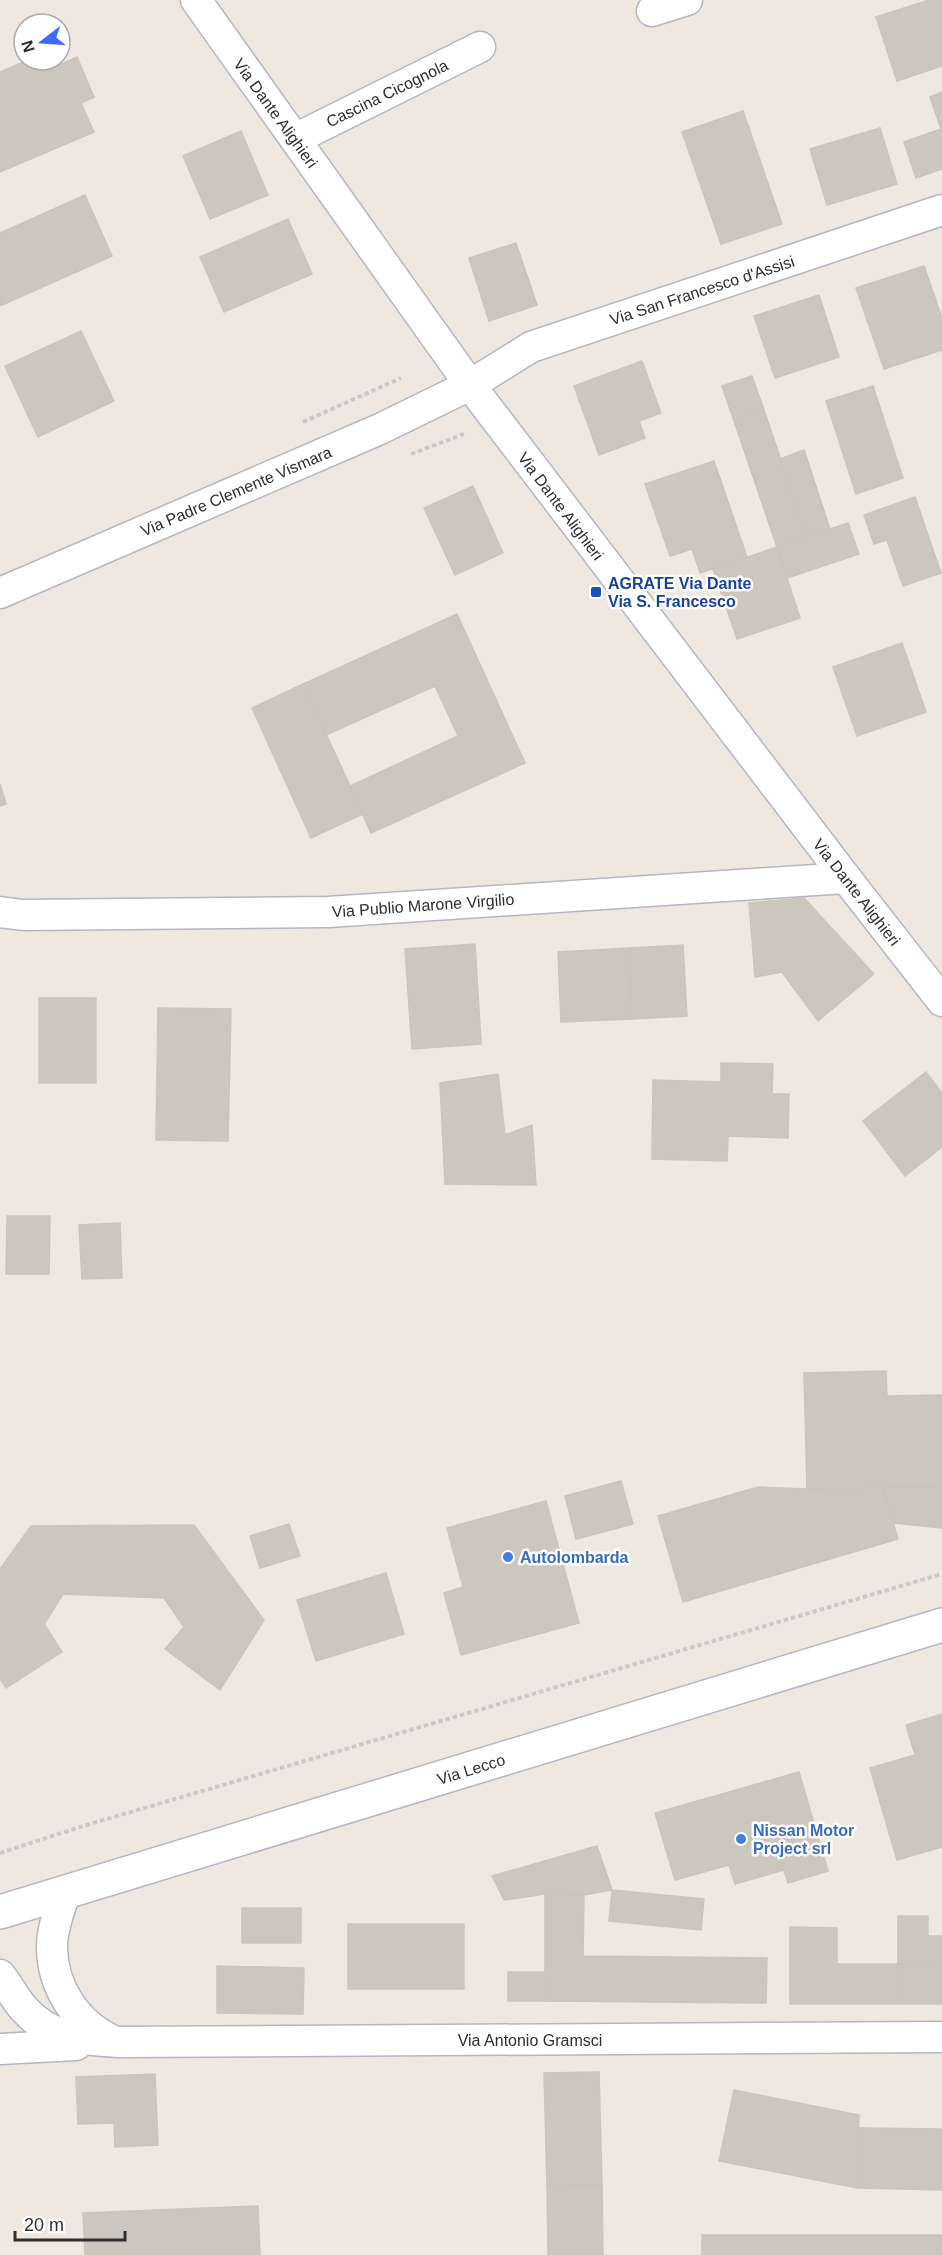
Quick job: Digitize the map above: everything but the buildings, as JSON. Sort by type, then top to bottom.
[{"type":"street","name":"Via Dante Alighieri","points":[[196,0],[470,385],[942,1001]]},
{"type":"street","points":[[652,11],[687,0]]},
{"type":"street","name":"Cascina Cicognola","points":[[295,139],[480,47]]},
{"type":"street","name":"Via San Francesco d'Assisi","points":[[470,385],[531,346],[942,210]]},
{"type":"street","name":"Via Padre Clemente Vismara","points":[[0,593],[380,429],[470,385]]},
{"type":"street","name":"Via Publio Marone Virgilio","points":[[0,912],[34,915],[328,912],[846,878]]},
{"type":"street","name":"Via Lecco","points":[[0,1912],[942,1625]]},
{"type":"street","name":"Via Antonio Gramsci","points":[[65,1892],[53,1934],[52,1947],[57,1976],[77,2014],[99,2034],[118,2042]]},
{"type":"street","name":"Via Antonio Gramsci","points":[[0,1975],[35,2021],[49,2030],[82,2040],[118,2042],[942,2037]]},
{"type":"street","points":[[0,2049],[118,2042]]},
{"type":"path","points":[[0,1853],[83,1826],[942,1574]]},
{"type":"place","name":"AGRATE Via Dante Via S. Francesco","points":[[596,592]]},
{"type":"place","name":"Autolombarda","points":[[508,1557]]},
{"type":"place","name":"Nissan Motor Project srl","points":[[741,1839]]}]
